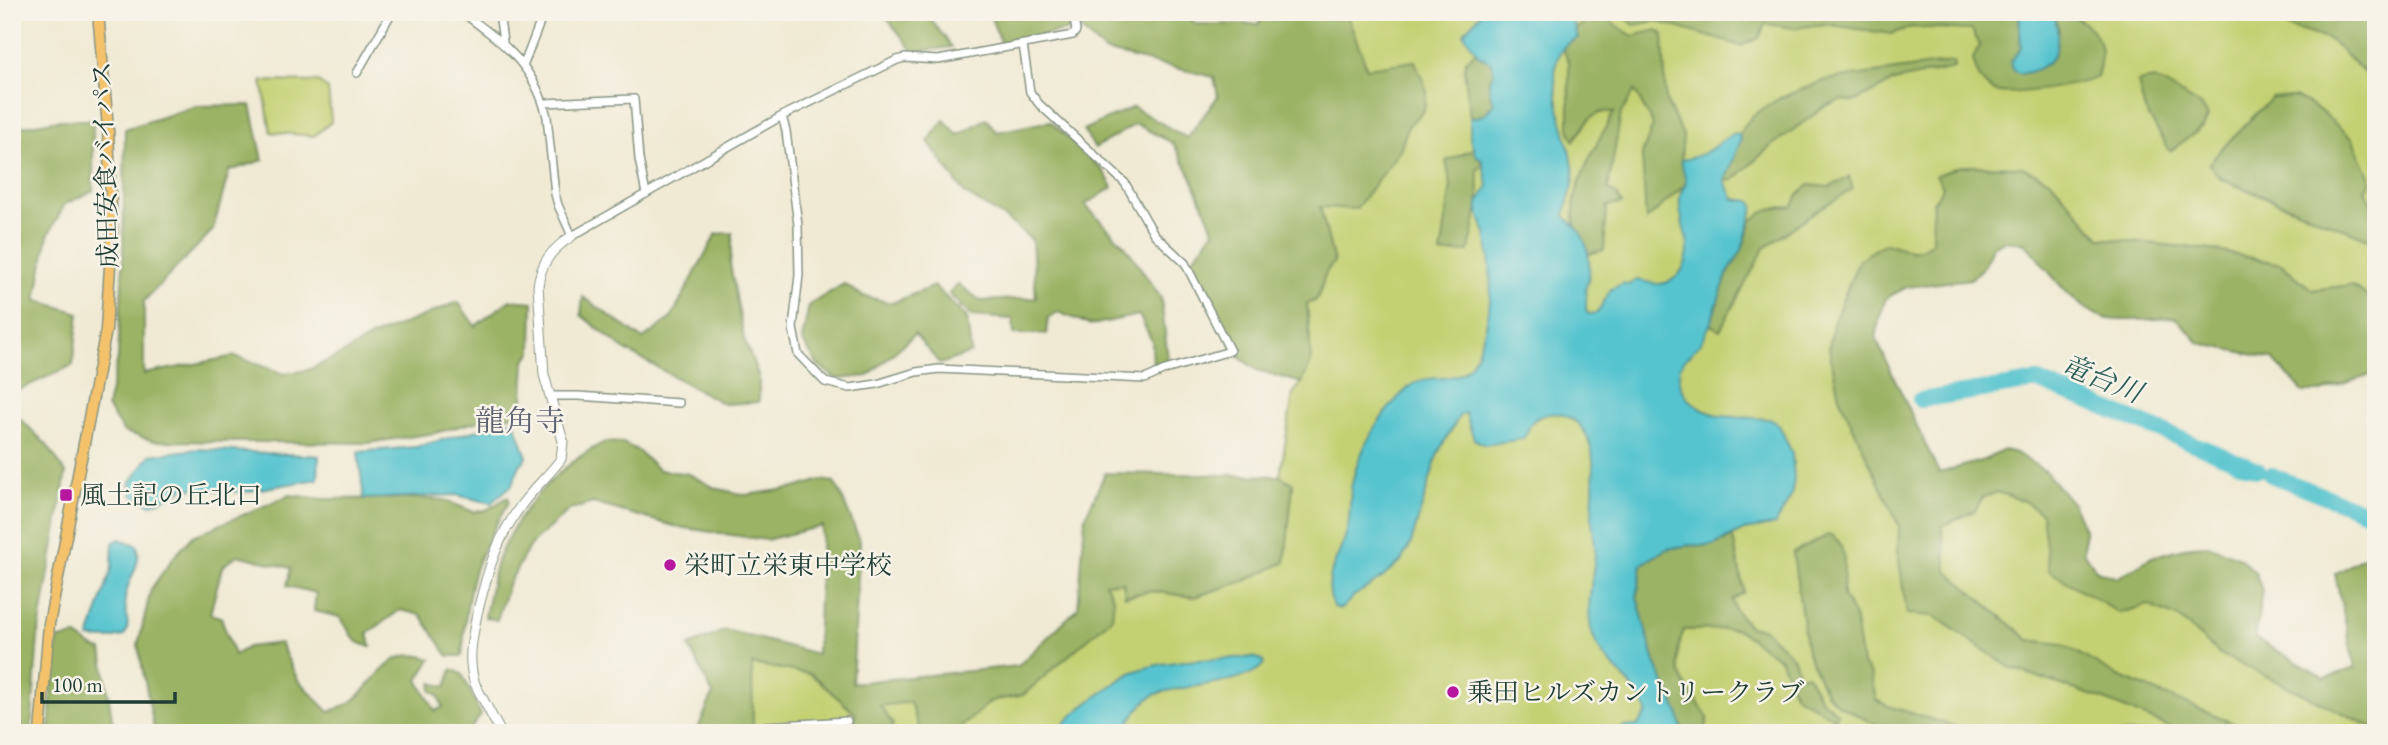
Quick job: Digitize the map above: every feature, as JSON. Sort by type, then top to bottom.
[{"type":"main road","name":"成田安食バイパス","points":[[40,733],[49,624],[106,330],[112,234],[108,128],[98,12]]},
{"type":"street","points":[[12,24],[18,12]]},
{"type":"street","points":[[357,73],[392,12]]},
{"type":"street","points":[[462,12],[503,42],[524,64],[544,103],[555,194],[572,236]]},
{"type":"street","points":[[499,12],[503,42]]},
{"type":"street","points":[[524,64],[544,12]]},
{"type":"street","points":[[500,733],[472,676],[470,646],[487,572],[496,547],[522,504],[561,459],[564,441],[544,375],[541,342],[538,286],[545,259],[559,244],[572,236],[782,116],[897,60],[938,60],[1073,35],[1076,31],[1073,12]]},
{"type":"street","points":[[782,116],[799,225],[799,275],[793,328],[798,354],[825,382],[850,388],[939,369],[1144,379],[1230,351],[1185,263],[1154,234],[1125,183],[1039,104],[1030,92],[1023,45]]},
{"type":"street","points":[[544,103],[634,99],[637,148],[646,194]]},
{"type":"street","points":[[550,396],[679,403]]},
{"type":"street","points":[[760,733],[765,726],[847,720]]},
{"type":"green space","points":[[882,12],[925,12],[952,47],[914,52]]},
{"type":"green space","points":[[989,12],[1066,12],[1069,30],[1001,44]]},
{"type":"green space","points":[[1086,12],[1184,12],[1196,24],[1258,24],[1268,12],[1346,12],[1367,68],[1415,61],[1427,91],[1424,110],[1408,126],[1400,150],[1356,209],[1320,207],[1334,262],[1326,273],[1315,301],[1307,303],[1311,362],[1302,383],[1257,370],[1239,357],[1220,317],[1189,264],[1214,231],[1191,176],[1173,143],[1136,124],[1095,148],[1083,130],[1133,107],[1187,138],[1218,96],[1214,77],[1104,51],[1076,25],[1078,15]]},
{"type":"green space","name":"乗田ヒルズカントリークラブ","points":[[1346,12],[2241,12],[2330,40],[2376,84],[2376,212],[2364,190],[2220,179],[2376,242],[2376,302],[2351,285],[2312,290],[2281,264],[2212,250],[2100,238],[2050,180],[2022,167],[1961,166],[1933,203],[1932,242],[1915,250],[1885,243],[1851,279],[1833,324],[1829,348],[1942,525],[1975,511],[1982,498],[1997,492],[2024,501],[2042,514],[2119,613],[2148,605],[2179,618],[2220,654],[2376,729],[2376,733],[954,733],[991,701],[1023,695],[1104,583],[1123,582],[1126,596],[1150,591],[1194,597],[1244,581],[1285,562],[1293,484],[1280,476],[1293,394],[1301,383],[1309,362],[1307,303],[1315,301],[1326,273],[1334,262],[1320,207],[1400,150],[1408,126],[1424,110],[1415,61],[1367,69]]},
{"type":"green space","points":[[1599,12],[1604,12],[1614,24],[1633,36],[1657,30],[1663,34],[1666,101],[1683,135],[1681,160],[1687,183],[1646,220],[1642,154],[1653,125],[1635,91],[1621,113],[1608,189],[1617,195],[1622,204],[1607,206],[1604,250],[1588,254],[1575,224],[1576,197],[1586,166],[1614,112],[1594,115],[1574,141],[1569,129],[1569,62],[1562,47],[1578,38],[1575,30]]},
{"type":"green space","points":[[1619,12],[1720,12],[1731,16],[1741,12],[2019,12],[2021,47],[2010,63],[2059,30],[2054,12],[2064,12],[2091,28],[2100,47],[2100,62],[2097,77],[2089,80],[2007,93],[1988,88],[1978,75],[1973,59],[1980,45],[1972,30],[1911,27],[1891,34],[1825,24],[1795,28],[1765,24],[1759,38],[1741,46],[1656,21],[1634,25]]},
{"type":"green space","points":[[2241,12],[2376,12],[2376,84],[2330,40]]},
{"type":"green space","points":[[1476,51],[1479,56],[1490,61],[1494,72],[1489,82],[1494,103],[1484,115],[1470,118],[1464,68],[1466,61]]},
{"type":"green space","points":[[1953,62],[1954,68],[1894,81],[1854,102],[1841,100],[1826,106],[1771,146],[1733,180],[1725,181],[1741,140],[1739,134],[1752,116],[1780,98],[1826,80]]},
{"type":"green space","points":[[2155,79],[2201,105],[2208,116],[2203,127],[2170,151],[2144,108],[2138,82]]},
{"type":"green space","points":[[262,81],[318,82],[328,89],[331,122],[314,136],[271,132]]},
{"type":"green space","points":[[2295,97],[2319,110],[2352,138],[2372,182],[2365,190],[2376,212],[2376,242],[2220,178],[2209,164],[2272,98]]},
{"type":"green space","points":[[251,105],[263,160],[229,171],[213,230],[144,301],[144,374],[235,356],[284,374],[308,370],[371,337],[458,302],[475,326],[510,300],[533,302],[532,352],[525,360],[522,414],[490,418],[435,433],[368,443],[154,441],[124,432],[107,407],[118,358],[125,129],[196,106]]},
{"type":"green space","points":[[986,119],[997,132],[1050,121],[1103,171],[1113,187],[1085,205],[1126,247],[1161,298],[1168,360],[1153,366],[1152,341],[1139,315],[1091,325],[1058,312],[1048,318],[1046,334],[1014,334],[1013,319],[971,316],[949,294],[958,284],[981,301],[1036,298],[1032,240],[1005,218],[965,194],[928,141],[944,120],[958,135]]},
{"type":"green space","points":[[59,120],[93,120],[93,191],[65,204],[48,235],[36,300],[79,313],[73,365],[12,393],[12,128]]},
{"type":"green space","points":[[1474,149],[1484,165],[1477,170],[1478,201],[1469,251],[1441,254],[1451,185],[1446,161]]},
{"type":"green space","points":[[1961,166],[2022,167],[2050,180],[2100,238],[2212,250],[2281,264],[2312,290],[2351,285],[2376,302],[2376,372],[2321,392],[2303,392],[2273,359],[2199,343],[2177,318],[2120,320],[2093,313],[2061,286],[2025,243],[2004,241],[1992,247],[1985,265],[1971,279],[1907,287],[1886,298],[1876,339],[1939,473],[1984,460],[2004,450],[2016,453],[2045,471],[2072,503],[2084,529],[2084,553],[2097,571],[2117,578],[2152,557],[2191,546],[2208,545],[2240,558],[2255,572],[2262,590],[2255,638],[2325,678],[2355,668],[2335,574],[2376,550],[2376,729],[2220,654],[2179,618],[2148,605],[2119,613],[2049,571],[2042,514],[2024,501],[1997,492],[1982,498],[1975,511],[1942,526],[1947,571],[2029,640],[2062,644],[2114,674],[2245,728],[2251,733],[2184,733],[2102,699],[2009,667],[1934,616],[1907,614],[1898,554],[1899,526],[1839,397],[1829,348],[1833,324],[1859,260],[1885,243],[1915,250],[1932,242],[1933,203],[1943,187],[1936,175]]},
{"type":"green space","points":[[1849,177],[1853,189],[1813,213],[1764,249],[1720,330],[1710,325],[1727,275],[1742,250],[1752,220],[1769,209],[1793,206],[1797,196],[1809,185],[1830,187]]},
{"type":"green space","points":[[733,233],[730,264],[744,339],[759,377],[759,402],[724,404],[625,350],[581,315],[583,297],[643,339],[671,318],[716,234]]},
{"type":"green space","points":[[844,284],[863,296],[892,303],[934,286],[967,318],[971,353],[940,364],[915,334],[868,376],[836,379],[817,364],[802,340],[809,305]]},
{"type":"green space","points":[[12,411],[47,445],[66,473],[38,636],[31,733],[12,733]]},
{"type":"green space","points":[[605,442],[623,443],[637,450],[659,470],[689,474],[715,488],[745,495],[795,488],[821,480],[833,482],[839,490],[860,541],[852,683],[1018,666],[1078,608],[1085,518],[1105,473],[1280,476],[1293,483],[1285,562],[1244,581],[1194,597],[1150,591],[1125,596],[1123,582],[1105,583],[1114,599],[1112,618],[1023,695],[991,701],[954,733],[921,733],[910,702],[880,706],[893,724],[890,733],[855,733],[855,713],[811,674],[752,664],[753,733],[696,733],[713,694],[689,646],[726,630],[817,654],[822,526],[766,540],[678,527],[593,503],[569,510],[530,545],[508,585],[497,620],[485,617],[497,561],[519,519],[557,475],[588,451]]},
{"type":"green space","points":[[290,495],[322,499],[444,500],[474,512],[486,510],[508,497],[509,502],[475,570],[468,602],[462,656],[448,656],[421,615],[400,610],[368,633],[371,646],[364,645],[352,636],[340,617],[314,611],[316,593],[287,586],[291,568],[237,555],[222,567],[210,614],[221,617],[234,655],[248,647],[280,643],[298,680],[329,712],[354,700],[396,660],[417,655],[431,659],[418,680],[435,711],[443,707],[438,695],[431,690],[432,683],[446,687],[452,669],[462,674],[481,715],[467,733],[155,733],[138,645],[151,589],[193,536]]},
{"type":"green space","points":[[1832,535],[1840,543],[1844,558],[1843,595],[1854,615],[1862,664],[1871,675],[1876,700],[1976,733],[1891,733],[1838,705],[1826,693],[1807,652],[1793,553]]},
{"type":"green space","points":[[1733,537],[1744,592],[1732,600],[1735,610],[1750,627],[1763,628],[1794,658],[1799,676],[1807,674],[1820,698],[1838,714],[1835,719],[1795,695],[1781,660],[1737,629],[1684,630],[1679,644],[1678,667],[1686,686],[1708,717],[1705,733],[1682,733],[1683,729],[1655,663],[1637,597],[1642,564],[1667,549],[1691,545],[1712,546]]},
{"type":"green space","points":[[77,636],[94,648],[102,650],[114,733],[50,733],[51,693],[58,639]]},
{"type":"green space","points":[[751,664],[811,674],[855,713],[879,705],[911,702],[921,733],[753,733]]},
{"type":"water","points":[[1481,12],[1570,12],[1578,38],[1564,47],[1557,61],[1555,78],[1574,173],[1565,215],[1581,234],[1589,258],[1589,275],[1585,290],[1588,314],[1597,313],[1611,289],[1624,283],[1629,285],[1639,280],[1666,283],[1678,275],[1686,262],[1688,247],[1680,208],[1680,195],[1686,183],[1681,160],[1704,153],[1734,133],[1739,134],[1741,140],[1725,181],[1734,199],[1751,201],[1754,206],[1742,250],[1727,275],[1710,325],[1699,345],[1679,369],[1680,385],[1687,398],[1701,409],[1719,416],[1770,419],[1779,425],[1792,453],[1794,479],[1791,497],[1775,525],[1744,530],[1712,546],[1691,545],[1667,549],[1642,564],[1637,597],[1655,663],[1679,714],[1682,733],[1618,733],[1623,727],[1637,726],[1647,712],[1635,690],[1602,653],[1591,629],[1590,601],[1595,549],[1592,517],[1593,459],[1585,433],[1577,423],[1564,415],[1548,414],[1536,419],[1522,439],[1485,445],[1474,439],[1465,413],[1460,415],[1438,453],[1411,543],[1401,561],[1341,609],[1333,607],[1330,576],[1347,531],[1351,489],[1366,443],[1389,408],[1408,388],[1417,382],[1453,376],[1469,366],[1476,355],[1486,325],[1490,265],[1486,234],[1478,207],[1488,185],[1482,160],[1476,155],[1470,139],[1470,118],[1484,115],[1494,103],[1489,88],[1494,72],[1490,61],[1479,56],[1464,34]]},
{"type":"water","points":[[2019,12],[2054,12],[2057,35],[2057,45],[2050,61],[2033,71],[2020,74],[2013,70],[2010,62],[2021,47]]},
{"type":"water","points":[[514,420],[527,457],[520,465],[512,485],[491,503],[456,495],[364,499],[358,452],[416,447]]},
{"type":"water","points":[[198,449],[319,456],[318,479],[243,492],[185,488],[151,505],[132,495],[130,483],[150,455]]},
{"type":"water","points":[[119,539],[137,545],[138,552],[125,598],[128,623],[126,632],[124,636],[108,639],[89,638],[112,568],[113,543]]},
{"type":"water","points":[[1252,657],[1264,663],[1246,675],[1232,680],[1170,690],[1153,696],[1138,710],[1122,733],[1057,733],[1080,709],[1133,672],[1176,662]]},
{"type":"waterway","name":"竜台川","points":[[1920,400],[2038,381],[2258,470]]},
{"type":"waterway","name":"竜台川","points":[[2271,475],[2376,516]]},
{"type":"place","name":"風土記の丘北口","points":[[66,495]]},
{"type":"place","name":"栄町立栄東中学校","points":[[670,565]]},
{"type":"place","name":"乗田ヒルズカントリークラブ","points":[[1453,692]]},
{"type":"district","name":"龍角寺","points":[[520,421]]}]
